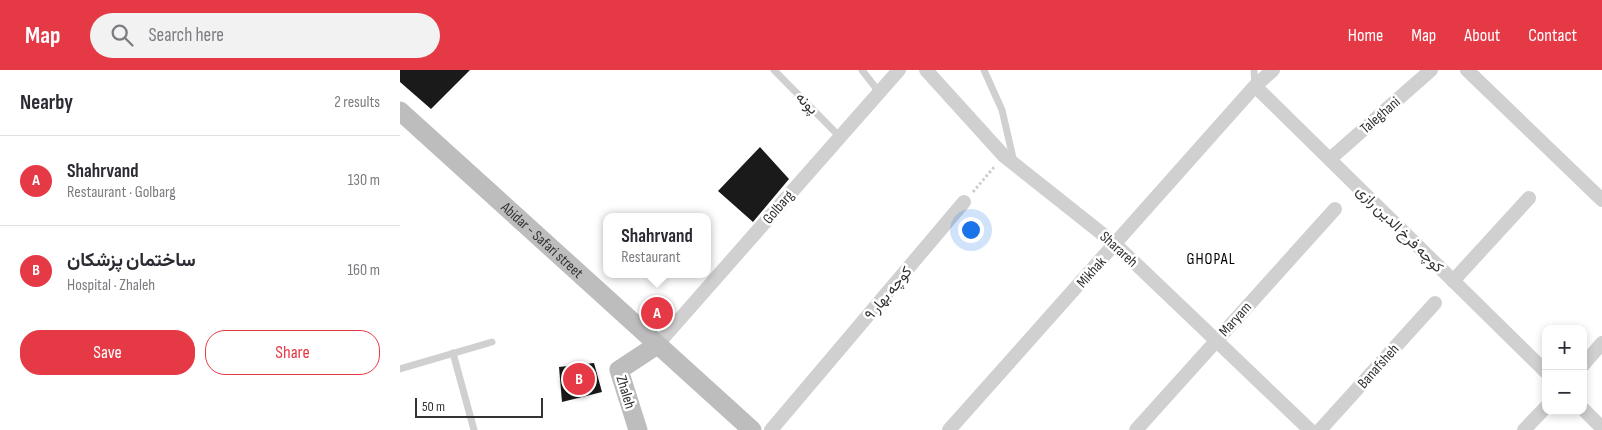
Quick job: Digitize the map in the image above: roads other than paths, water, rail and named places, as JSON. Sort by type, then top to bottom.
[{"type":"main road","name":"Abidar - Safari street","points":[[400,111],[752,430]]},
{"type":"main road","name":"Zhaleh","points":[[638,430],[618,370],[658,344]]},
{"type":"street","name":"Golbarg","points":[[658,344],[899,70]]},
{"type":"street","name":"Sharareh","points":[[926,70],[1004,156],[1116,244],[1310,430]]},
{"type":"street","name":"Mikhak","points":[[949,430],[1255,86],[1273,70]]},
{"type":"street","name":"Taleghani","points":[[1330,160],[1431,70]]},
{"type":"street","points":[[1467,70],[1602,200]]},
{"type":"street","name":"کوچه فرخ الدین رازی","points":[[1255,86],[1544,370]]},
{"type":"street","points":[[1453,281],[1529,198]]},
{"type":"street","name":"کوچه بهار ۹","points":[[772,430],[964,202]]},
{"type":"street","name":"Maryam","points":[[1136,430],[1335,209]]},
{"type":"street","name":"Banafsheh","points":[[1320,430],[1435,303]]},
{"type":"street","points":[[1587,361],[1602,344]]},
{"type":"street","points":[[1524,430],[1542,411]]},
{"type":"street","points":[[1587,413],[1602,428]]},
{"type":"lane","name":"پونه","points":[[774,70],[840,137]]},
{"type":"lane","points":[[862,70],[879,92]]},
{"type":"lane","points":[[984,70],[1002,110],[1015,165]]},
{"type":"lane","points":[[1254,70],[1255,86]]},
{"type":"lane","points":[[400,369],[492,342]]},
{"type":"lane","points":[[453,353],[474,430]]},
{"type":"place","name":"Shahrvand","points":[[657,313]]},
{"type":"place","name":"ساختمان پزشکان","points":[[579,379]]},
{"type":"district","name":"GHOPAL","points":[[1211,258]]}]
